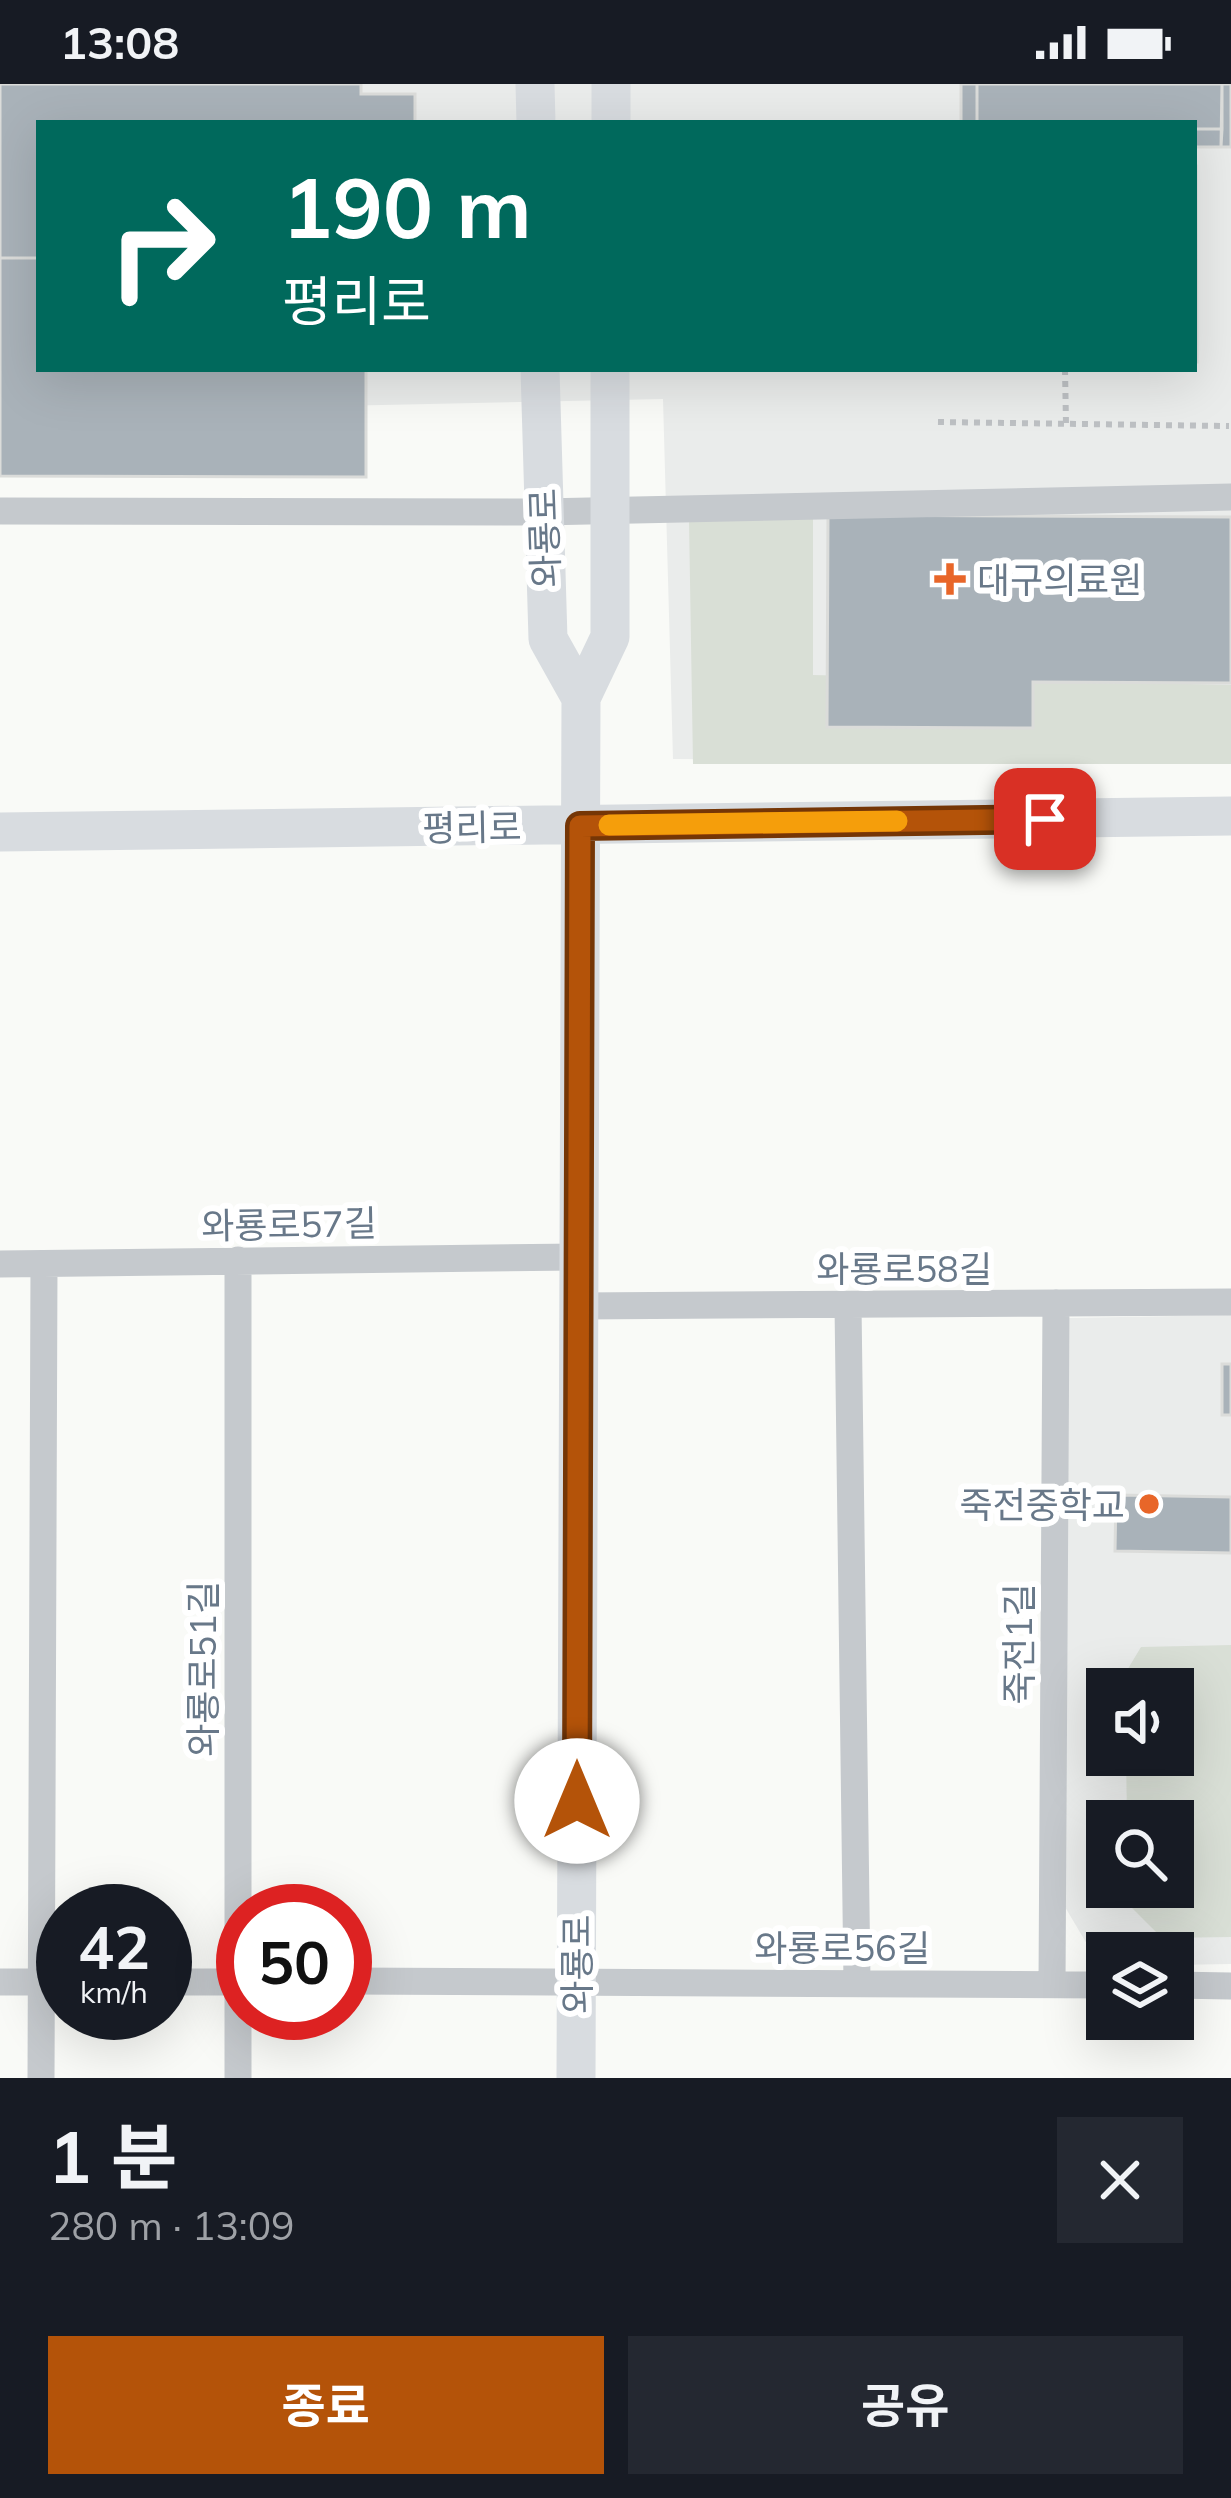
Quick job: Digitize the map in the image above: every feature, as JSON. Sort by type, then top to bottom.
[{"type":"main road","points":[[536,84],[536,120]]},
{"type":"main road","points":[[611,84],[611,120]]},
{"type":"main road","name":"와룡로","points":[[540,372],[548,639],[581,698]]},
{"type":"main road","name":"와룡로","points":[[576,2078],[581,698],[610,637],[610,372]]},
{"type":"main road","name":"평리로","points":[[0,832],[1231,816]]},
{"type":"street","points":[[0,511],[542,512],[1231,497]]},
{"type":"street","name":"와룡로57길","points":[[0,1264],[578,1257]]},
{"type":"street","name":"와룡로51길","points":[[238,1260],[240,1884]]},
{"type":"street","points":[[44,1264],[51,1884]]},
{"type":"street","name":"와룡로58길","points":[[578,1306],[1231,1302]]},
{"type":"street","name":"죽전1길","points":[[1052,1984],[1056,1303]]},
{"type":"street","points":[[848,1304],[857,1983]]},
{"type":"street","name":"와룡로56길","points":[[372,1981],[1086,1985]]},
{"type":"street","points":[[0,1982],[36,1982]]},
{"type":"street","points":[[1194,1985],[1231,1986]]},
{"type":"street","points":[[41,2078],[45,2040]]},
{"type":"street","name":"와룡로51길","points":[[238,2078],[239,2040]]},
{"type":"path","points":[[1065,372],[1066,424]]},
{"type":"path","points":[[938,422],[1229,426]]},
{"type":"shaded area","name":"대구의료원","points":[[0,84],[1231,84],[1231,762],[673,759],[663,399],[0,413]]},
{"type":"shaded area","points":[[813,519],[813,675],[1231,685],[1231,764],[693,764],[689,520]]},
{"type":"shaded area","name":"죽전중학교","points":[[1231,1315],[1231,1964],[1194,1965],[1194,1932],[1086,1932],[1086,1942],[1065,1907],[1067,1318]]},
{"type":"shaded area","points":[[1231,1645],[1231,1937],[1156,1932],[1132,1908],[1194,1908],[1194,1800],[1127,1800],[1126,1776],[1194,1776],[1194,1668],[1128,1668],[1141,1647]]},
{"type":"building","points":[[0,84],[361,84],[361,94],[415,94],[415,120],[36,120],[36,258],[0,258]]},
{"type":"building","points":[[961,84],[977,84],[977,120],[961,120]]},
{"type":"building","points":[[977,84],[1222,84],[1222,129],[1197,129],[1197,120],[977,120]]},
{"type":"building","points":[[1222,84],[1231,84],[1231,147],[1221,147]]},
{"type":"building","points":[[1197,129],[1222,129],[1221,147],[1197,147]]},
{"type":"building","points":[[0,258],[36,258],[36,372],[366,372],[366,477],[0,476]]},
{"type":"building","points":[[828,515],[1231,517],[1231,683],[1033,682],[1033,728],[827,727]]},
{"type":"building","points":[[1222,1364],[1231,1364],[1231,1415],[1222,1415]]},
{"type":"building","points":[[1116,1495],[1231,1497],[1231,1553],[1115,1551]]},
{"type":"slow traffic","points":[[609,825],[897,821]]},
{"type":"place","name":"대구의료원","points":[[950,579]]},
{"type":"place","name":"죽전중학교","points":[[1149,1504]]},
{"type":"route","points":[[577,1801],[580,826],[1045,819]]}]
